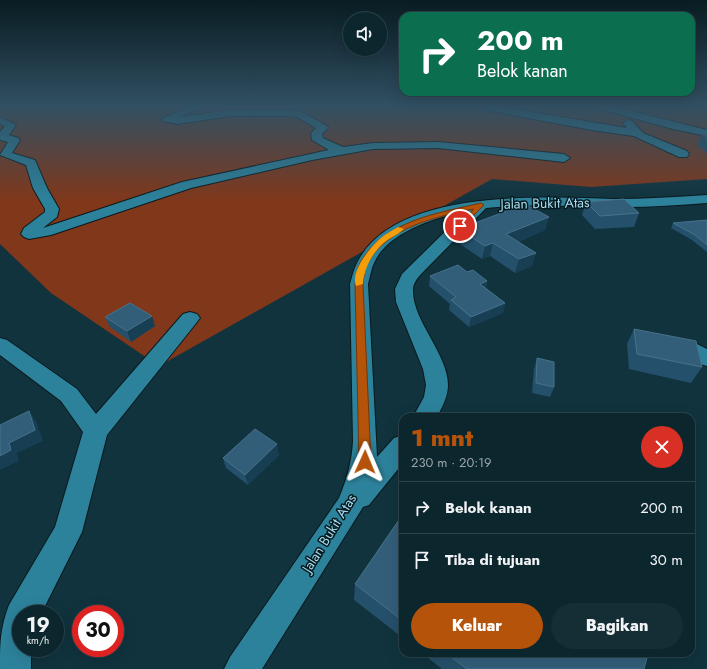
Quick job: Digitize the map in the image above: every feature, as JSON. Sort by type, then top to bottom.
[{"type":"street","points":[[7,138],[14,140],[14,144],[5,154],[30,163],[40,188],[52,209],[52,214],[29,231],[29,234],[32,235],[46,232],[187,185],[341,151],[377,145],[408,147],[438,145],[564,158]]},
{"type":"street","points":[[317,138],[318,140],[341,151]]},
{"type":"street","points":[[647,138],[683,154]]},
{"type":"street","name":"Jalan Bukit Atas","points":[[242,669],[349,506],[360,481],[365,462],[359,284],[363,265],[377,245],[394,232],[435,216],[481,205],[524,201],[642,203],[707,199]]},
{"type":"street","points":[[427,413],[435,397],[437,385],[434,369],[405,302],[404,289],[408,278],[417,268],[481,205]]},
{"type":"street","points":[[32,605],[68,532],[96,431],[190,318]]},
{"type":"street","points":[[0,345],[69,395],[96,431]]},
{"type":"street","points":[[349,506],[399,450]]},
{"type":"shaded area","points":[[0,138],[707,138],[707,179],[591,187],[492,179],[159,366],[51,293],[0,244]]},
{"type":"building","points":[[624,199],[639,213],[600,216],[586,202]]},
{"type":"building","points":[[525,204],[549,217],[506,234],[536,253],[519,259],[493,243],[485,246],[459,229]]},
{"type":"building","points":[[707,220],[707,245],[695,235],[673,223]]},
{"type":"building","points":[[458,265],[467,272],[473,270],[487,281],[480,284],[505,303],[471,317],[451,300],[456,297],[430,276]]},
{"type":"building","points":[[130,303],[152,316],[127,331],[105,317]]},
{"type":"building","points":[[634,329],[696,341],[702,367],[637,354]]},
{"type":"building","points":[[537,358],[554,362],[554,387],[536,383]]},
{"type":"building","points":[[29,411],[35,430],[9,443],[11,450],[0,456],[0,425]]},
{"type":"building","points":[[255,429],[277,444],[245,475],[223,458]]},
{"type":"building","points":[[399,520],[399,618],[355,584]]},
{"type":"building","points":[[451,657],[647,658],[644,669],[467,669]]},
{"type":"slow traffic","points":[[359,284],[363,265],[368,256],[385,238],[401,229]]},
{"type":"route","points":[[365,462],[359,284],[363,265],[377,245],[394,232],[418,221],[481,205],[460,226]]}]
